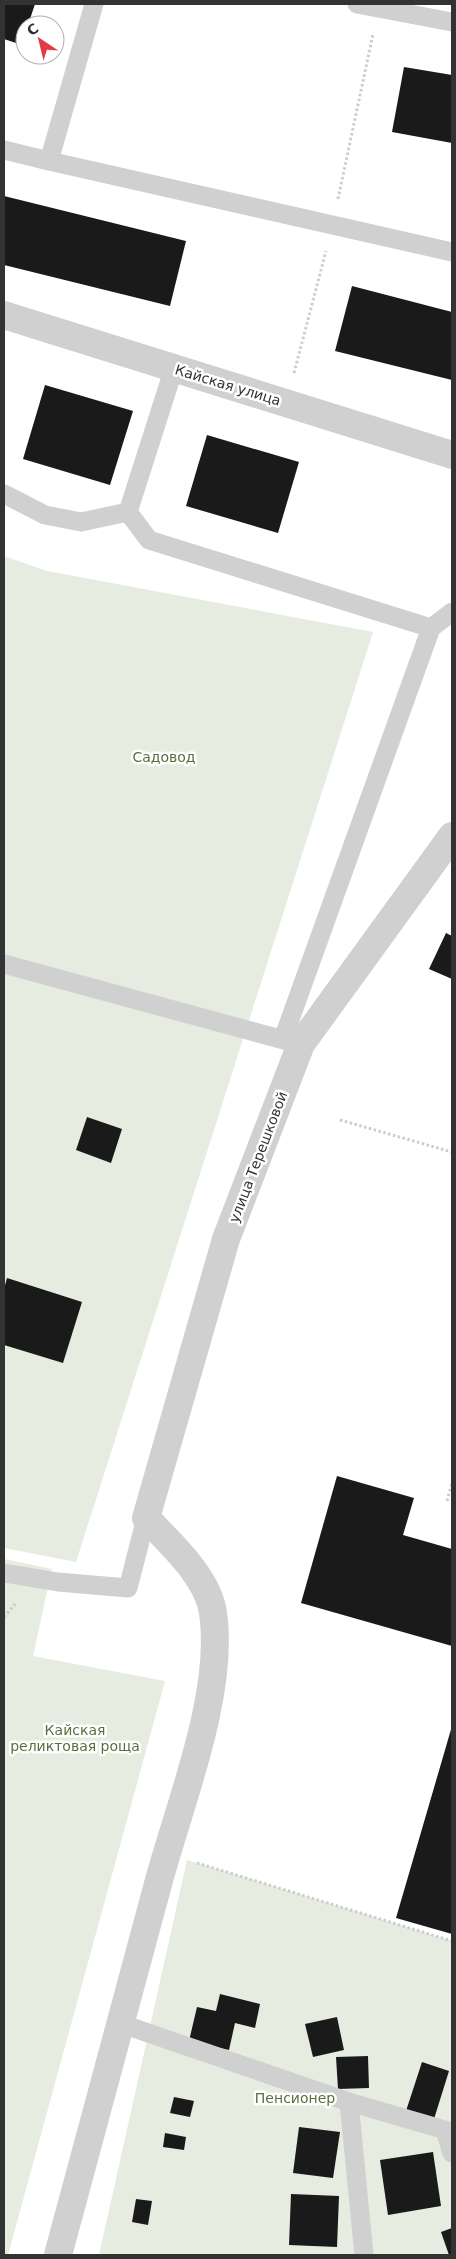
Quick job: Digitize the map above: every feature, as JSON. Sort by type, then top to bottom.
[{"type":"street","name":"Кайская улица","points":[[4,315],[452,455]]},
{"type":"street","name":"улица Терешковой","points":[[146,1518],[226,1239],[292,1042],[452,836]]},
{"type":"street","points":[[58,2255],[122,2024],[158,1883],[205,1721],[215,1649],[213,1611],[204,1588],[181,1554],[146,1518]]},
{"type":"lane","points":[[50,161],[94,4]]},
{"type":"lane","points":[[358,4],[452,22]]},
{"type":"lane","points":[[4,150],[452,252]]},
{"type":"lane","points":[[128,512],[174,368]]},
{"type":"lane","points":[[4,494],[45,515],[81,522],[128,512]]},
{"type":"lane","points":[[128,512],[149,540],[431,628]]},
{"type":"lane","points":[[4,964],[292,1042],[431,628],[452,612]]},
{"type":"lane","points":[[4,1573],[58,1582],[128,1588],[146,1518]]},
{"type":"lane","points":[[122,2024],[349,2102],[449,2131],[452,2153]]},
{"type":"lane","points":[[349,2102],[364,2255]]},
{"type":"path","points":[[340,1120],[452,1152]]},
{"type":"path","points":[[446,1500],[452,1482]]},
{"type":"path","points":[[187,1860],[452,1941]]},
{"type":"green space","name":"Садовод","points":[[4,556],[47,571],[373,632],[76,1562],[4,1548]]},
{"type":"green space","name":"Кайская реликтовая роща","points":[[4,1559],[52,1569],[33,1656],[165,1681],[8,2255],[4,2255]]},
{"type":"green space","name":"Пенсионер","points":[[187,1860],[452,1941],[452,2255],[99,2255]]},
{"type":"building","points":[[4,4],[35,4],[31,15],[15,15],[15,43],[4,39]]},
{"type":"building","points":[[404,67],[452,75],[452,143],[392,132]]},
{"type":"building","points":[[4,196],[186,241],[170,306],[4,265]]},
{"type":"building","points":[[352,286],[452,312],[452,380],[335,351]]},
{"type":"building","points":[[45,385],[133,411],[110,485],[23,459]]},
{"type":"building","points":[[207,435],[299,462],[278,533],[186,506]]},
{"type":"building","points":[[446,933],[452,936],[452,979],[429,969]]},
{"type":"building","points":[[87,1117],[122,1129],[111,1163],[76,1150]]},
{"type":"building","points":[[7,1278],[82,1302],[63,1363],[4,1345],[4,1289]]},
{"type":"building","points":[[337,1476],[414,1498],[403,1535],[452,1549],[452,1646],[301,1603]]},
{"type":"building","points":[[452,1726],[452,1934],[396,1918]]},
{"type":"building","points":[[220,1994],[260,2004],[255,2028],[235,2023],[229,2050],[189,2041],[197,2007],[216,2011]]},
{"type":"building","points":[[337,2017],[344,2050],[313,2057],[305,2024]]},
{"type":"building","points":[[368,2056],[369,2088],[338,2089],[336,2057]]},
{"type":"building","points":[[422,2062],[449,2071],[434,2119],[406,2111]]},
{"type":"building","points":[[174,2097],[194,2101],[190,2117],[170,2113]]},
{"type":"building","points":[[299,2127],[340,2132],[333,2178],[293,2173]]},
{"type":"building","points":[[165,2133],[186,2137],[184,2150],[163,2147]]},
{"type":"building","points":[[433,2152],[441,2206],[388,2215],[380,2160]]},
{"type":"building","points":[[291,2194],[339,2196],[337,2247],[289,2245]]},
{"type":"building","points":[[136,2199],[152,2201],[148,2225],[132,2222]]},
{"type":"building","points":[[452,2228],[452,2255],[449,2255],[441,2232]]}]
